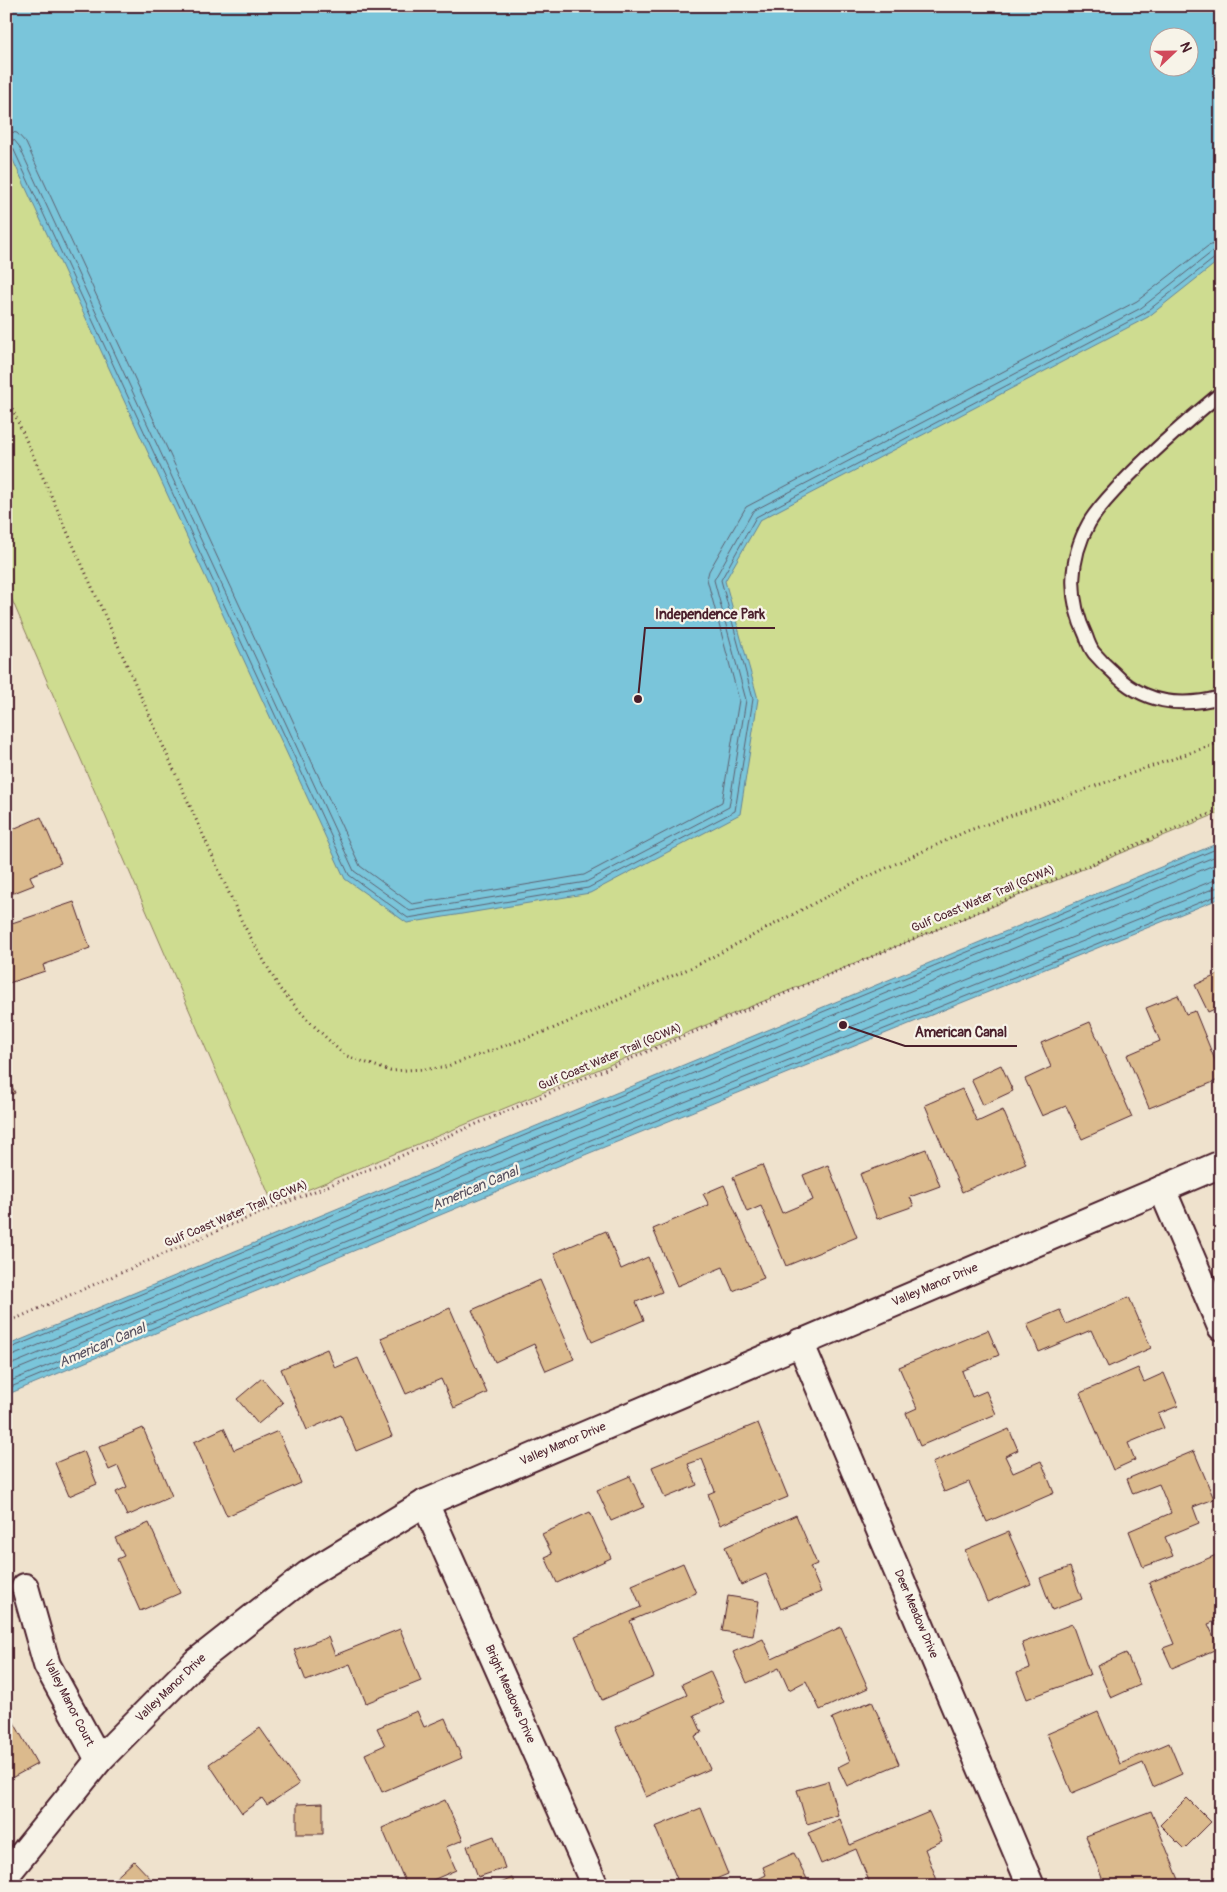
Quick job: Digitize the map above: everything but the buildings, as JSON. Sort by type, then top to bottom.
[{"type":"street","name":"Valley Manor Drive","points":[[6,1875],[99,1760],[196,1662],[308,1574],[425,1503],[1221,1164]]},
{"type":"street","points":[[1162,1189],[1221,1327]]},
{"type":"street","name":"Deer Meadow Drive","points":[[800,1342],[1031,1886]]},
{"type":"street","name":"Bright Meadows Drive","points":[[425,1503],[595,1886]]},
{"type":"street","name":"Valley Manor Court","points":[[26,1587],[47,1665],[99,1760]]},
{"type":"lane","points":[[1221,393],[1140,464],[1101,506],[1089,524],[1080,544],[1074,563],[1073,585],[1075,607],[1093,652],[1125,685],[1144,696],[1184,704],[1204,702],[1221,697]]},
{"type":"path","points":[[6,396],[242,922],[261,956],[280,989],[344,1055],[390,1071],[442,1068],[552,1029],[697,965],[843,888],[968,831],[1221,742]]},
{"type":"path","name":"Gulf Coast Water Trail (GCWA)","points":[[6,1322],[235,1223],[370,1168],[1221,809]]},
{"type":"green space","points":[[6,6],[1221,6],[1221,812],[273,1204],[6,586]]},
{"type":"water","points":[[6,6],[1221,6],[1221,259],[1148,317],[760,520],[725,581],[758,699],[740,814],[590,893],[407,923],[345,879],[6,145]]},
{"type":"water","name":"American Canal","points":[[1221,842],[1221,898],[592,1152],[6,1395],[6,1346]]},
{"type":"place","name":"Independence Park","points":[[638,699]]},
{"type":"place","name":"American Canal","points":[[843,1025]]}]
